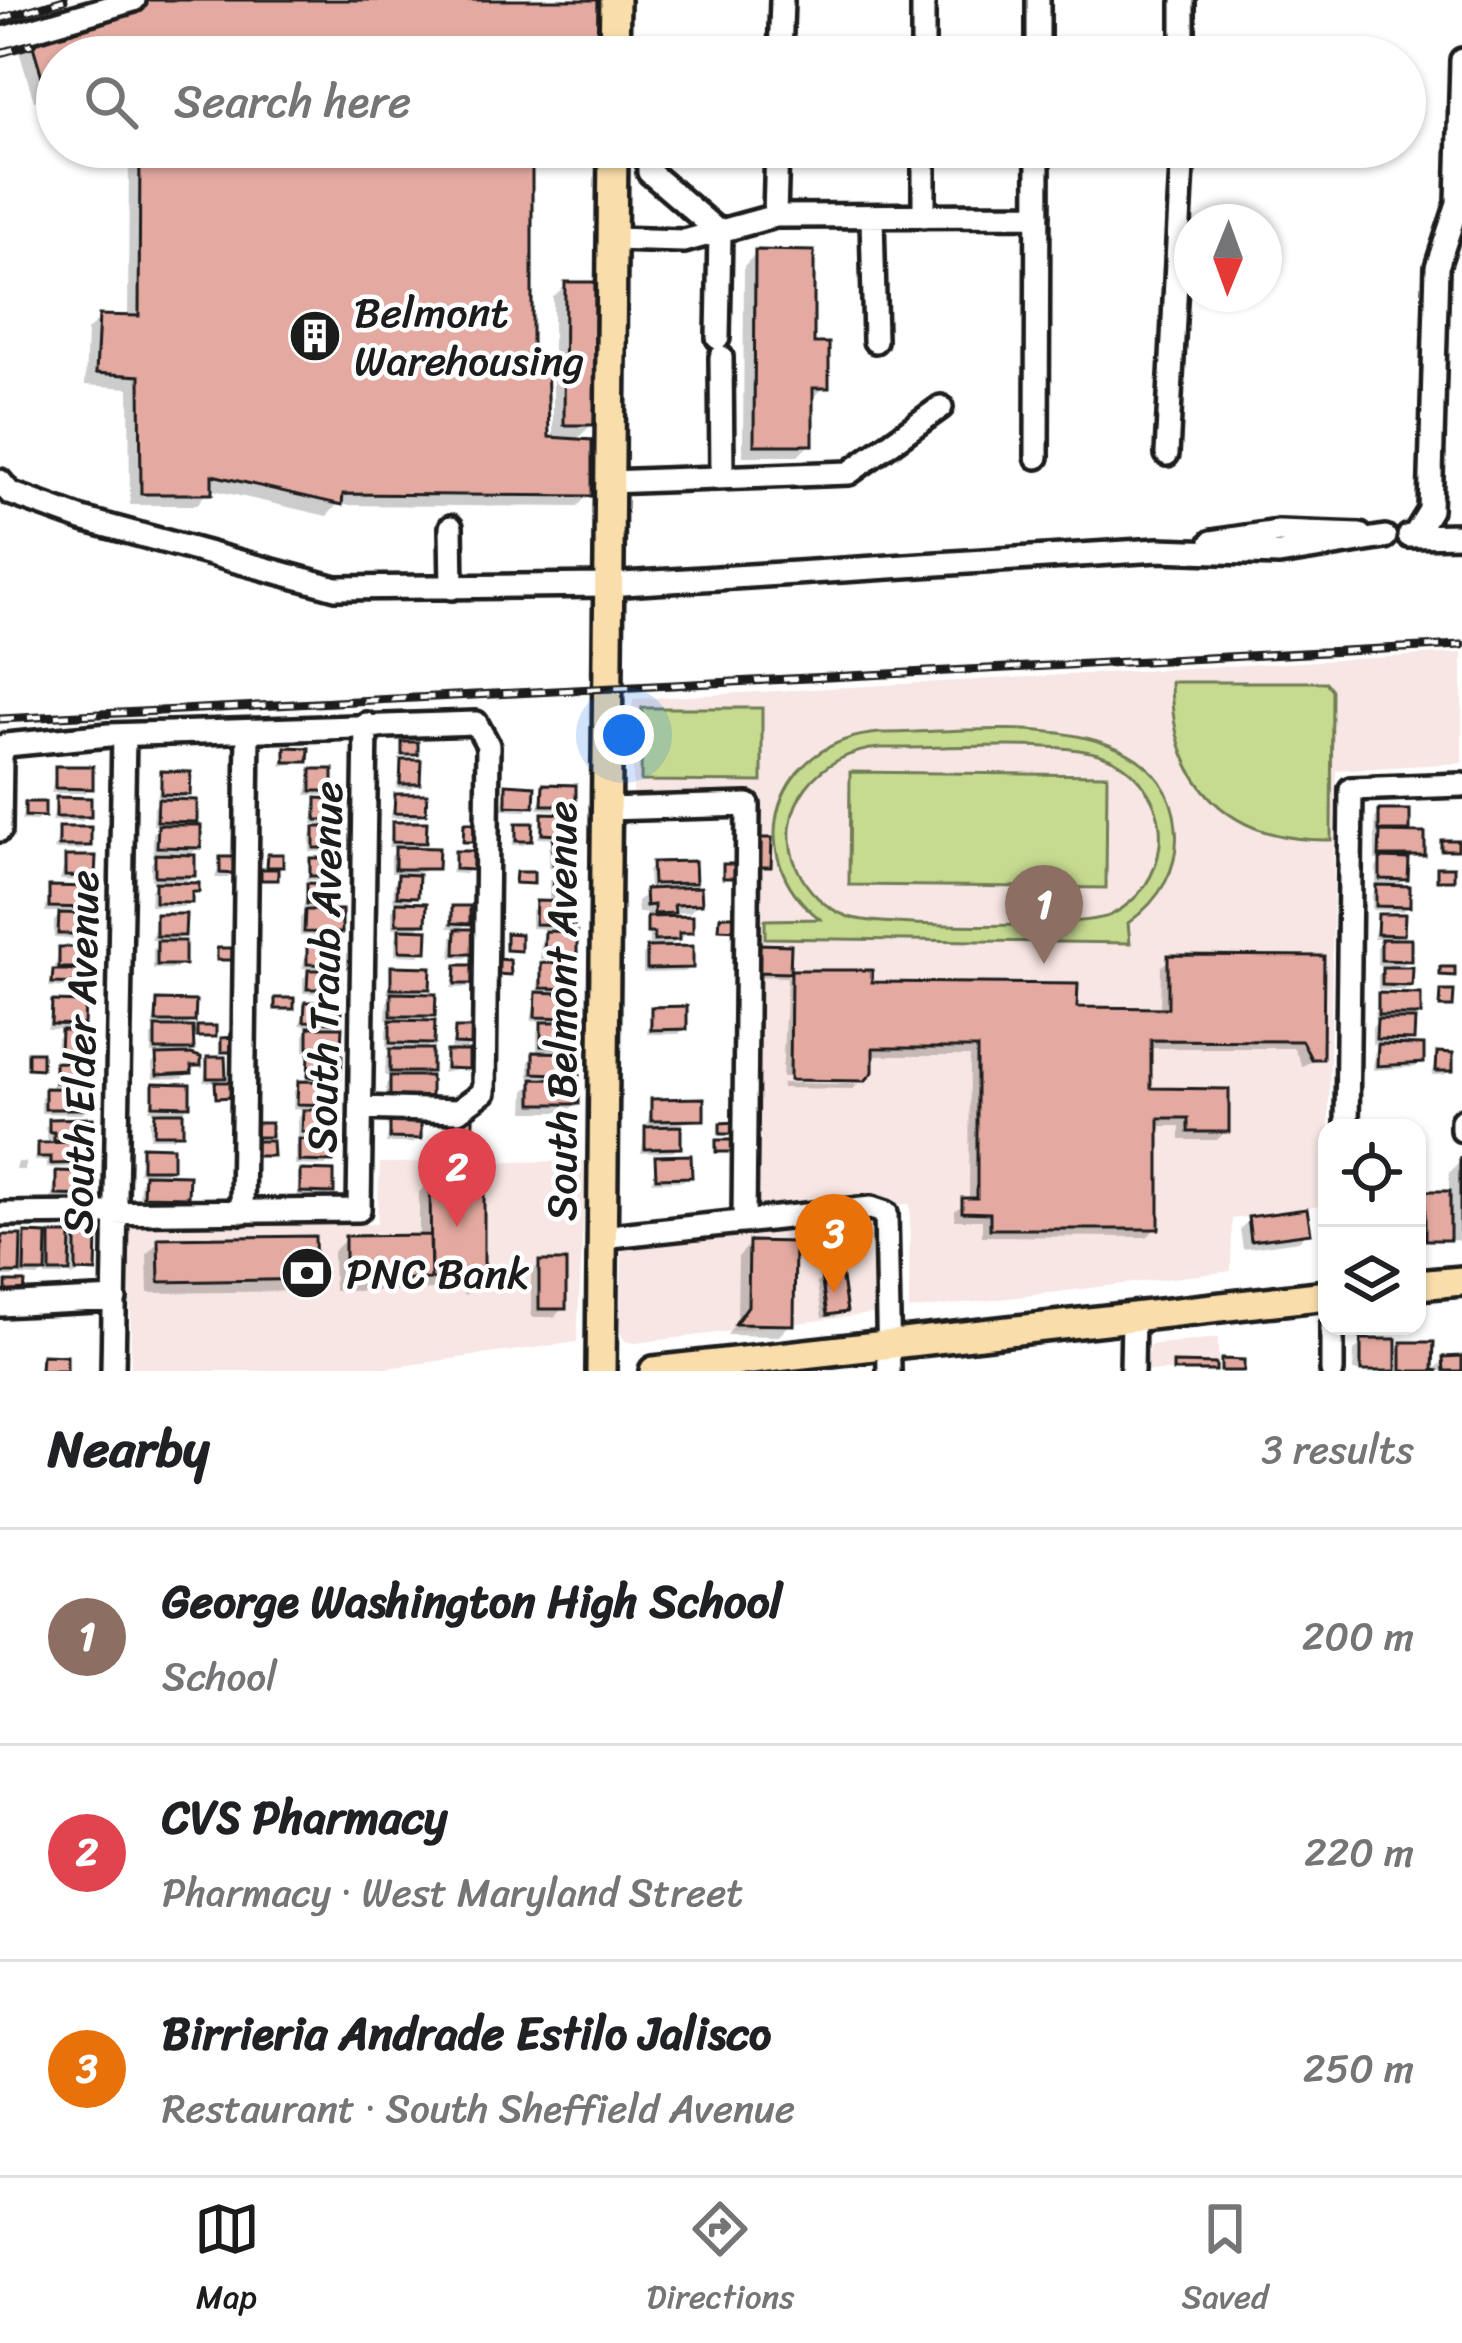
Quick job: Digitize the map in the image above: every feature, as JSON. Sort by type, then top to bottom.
[{"type":"main road","points":[[614,0],[614,36]]},
{"type":"main road","name":"South Belmont Avenue","points":[[601,1371],[613,168]]},
{"type":"main road","points":[[1426,1284],[1462,1281]]},
{"type":"main road","points":[[654,1371],[889,1358],[1132,1317],[1318,1296]]},
{"type":"street","points":[[0,39],[134,0]]},
{"type":"street","points":[[781,36],[782,0]]},
{"type":"street","points":[[923,0],[923,36]]},
{"type":"street","points":[[1038,0],[1038,36]]},
{"type":"street","points":[[1183,0],[1183,36]]},
{"type":"street","points":[[1414,536],[1430,510],[1437,268],[1459,202],[1462,60]]},
{"type":"street","points":[[649,168],[721,233]]},
{"type":"street","points":[[775,217],[776,168]]},
{"type":"street","points":[[924,168],[924,216]]},
{"type":"street","points":[[1037,458],[1038,168]]},
{"type":"street","points":[[1167,454],[1182,168]]},
{"type":"street","points":[[611,239],[684,241],[775,217],[1038,215]]},
{"type":"street","points":[[872,217],[875,341]]},
{"type":"street","points":[[721,233],[722,475]]},
{"type":"street","points":[[608,482],[849,473],[941,407]]},
{"type":"street","points":[[0,481],[10,493],[82,519],[296,581],[336,588],[607,585],[1158,550],[1279,554],[1385,538],[1452,535]]},
{"type":"street","points":[[1430,510],[1452,535]]},
{"type":"street","points":[[452,527],[452,588]]},
{"type":"street","points":[[0,830],[3,745],[124,735],[465,721],[485,734],[486,1069],[480,1100],[458,1111],[361,1108]]},
{"type":"street","name":"South Traub Avenue","points":[[242,1212],[359,1210],[366,724]]},
{"type":"street","points":[[0,1214],[242,1212],[248,731]]},
{"type":"street","name":"South Elder Avenue","points":[[113,1371],[124,735]]},
{"type":"street","points":[[1347,1119],[1351,789],[1462,785]]},
{"type":"street","points":[[604,809],[748,805],[744,1222]]},
{"type":"street","points":[[601,1237],[871,1208],[886,1213],[889,1358]]},
{"type":"street","points":[[0,1305],[115,1299]]},
{"type":"street","points":[[1132,1317],[1132,1371]]},
{"type":"street","points":[[1332,1371],[1333,1335]]},
{"type":"shaded area","points":[[1462,653],[1462,763],[1336,770],[1329,1119],[1318,1119],[1318,1206],[1232,1219],[1231,1271],[909,1310],[910,1204],[750,1213],[756,800],[633,800],[633,699]]},
{"type":"shaded area","points":[[586,1161],[577,1342],[364,1371],[131,1371],[130,1227],[377,1224],[380,1163]]},
{"type":"shaded area","points":[[863,1217],[876,1229],[879,1313],[635,1343],[625,1341],[620,1332],[622,1241]]},
{"type":"shaded area","points":[[1218,1338],[1218,1371],[1145,1371],[1150,1345]]},
{"type":"green space","points":[[1171,682],[1326,682],[1332,690],[1331,840],[1263,831],[1235,818],[1213,800],[1195,778],[1182,750]]},
{"type":"green space","points":[[642,708],[762,708],[762,782],[641,781]]},
{"type":"green space","points":[[1011,730],[1102,742],[1138,760],[1164,787],[1176,828],[1175,856],[1166,882],[1128,923],[1130,943],[765,938],[765,920],[820,919],[794,893],[780,864],[775,833],[780,804],[793,778],[815,756],[844,740],[880,733]],"holes":[[[1051,747],[1112,759],[1145,788],[1157,814],[1160,844],[1151,876],[1121,909],[1092,920],[938,925],[869,921],[841,914],[812,892],[801,876],[791,846],[791,824],[806,787],[821,772],[838,760],[880,748]]]},
{"type":"green space","points":[[850,772],[1107,775],[1106,888],[849,885]]},
{"type":"building","points":[[150,0],[598,0],[597,36],[36,36],[36,56],[30,36]]},
{"type":"building","name":"Belmont Warehousing","points":[[140,168],[532,168],[532,357],[547,356],[549,437],[592,440],[592,496],[343,494],[342,505],[212,475],[212,494],[141,494],[140,376],[96,373],[99,315],[139,316]]},
{"type":"building","points":[[755,250],[814,251],[814,343],[829,343],[829,388],[813,388],[813,445],[754,445]]},
{"type":"building","points":[[565,282],[595,282],[595,425],[564,425]]},
{"type":"building","points":[[402,742],[418,742],[418,755],[402,755]]},
{"type":"building","points":[[285,747],[309,748],[308,762],[285,762]]},
{"type":"building","points":[[401,760],[421,760],[420,784],[400,784]]},
{"type":"building","points":[[55,766],[93,766],[93,789],[55,788]]},
{"type":"building","points":[[311,769],[333,769],[333,791],[311,791]]},
{"type":"building","points":[[161,771],[191,772],[190,795],[161,794]]},
{"type":"building","points":[[506,784],[535,786],[534,807],[506,806]]},
{"type":"building","points":[[543,784],[576,785],[576,805],[542,805]]},
{"type":"building","points":[[395,794],[427,794],[426,814],[394,813]]},
{"type":"building","points":[[56,797],[91,798],[91,817],[56,817]]},
{"type":"building","points":[[316,798],[335,799],[334,820],[316,820]]},
{"type":"building","points":[[158,799],[197,800],[197,822],[157,821]]},
{"type":"building","points":[[25,802],[45,802],[45,817],[25,816]]},
{"type":"building","points":[[1379,810],[1410,810],[1410,831],[1379,831]]},
{"type":"building","points":[[542,813],[575,814],[575,836],[542,834]]},
{"type":"building","points":[[392,822],[427,822],[426,843],[392,842]]},
{"type":"building","points":[[464,823],[478,823],[478,842],[463,842]]},
{"type":"building","points":[[516,823],[533,823],[532,841],[516,841]]},
{"type":"building","points":[[158,825],[201,825],[201,848],[157,847]]},
{"type":"building","points":[[59,827],[91,827],[91,846],[59,846]]},
{"type":"building","points":[[314,827],[335,827],[335,848],[314,848]]},
{"type":"building","points":[[1380,832],[1425,833],[1425,856],[1379,856]]},
{"type":"building","points":[[759,838],[772,838],[771,867],[759,867]]},
{"type":"building","points":[[553,840],[571,841],[571,864],[553,864]]},
{"type":"building","points":[[1441,840],[1458,840],[1458,850],[1441,850]]},
{"type":"building","points":[[395,847],[439,848],[438,869],[395,869]]},
{"type":"building","points":[[455,851],[473,851],[473,870],[455,869]]},
{"type":"building","points":[[155,854],[195,855],[195,876],[155,876]]},
{"type":"building","points":[[268,854],[283,854],[283,867],[267,867]]},
{"type":"building","points":[[65,856],[96,856],[95,877],[65,876]]},
{"type":"building","points":[[220,857],[237,857],[236,874],[220,873]]},
{"type":"building","points":[[310,858],[335,858],[334,876],[310,876]]},
{"type":"building","points":[[1380,858],[1409,859],[1408,880],[1380,879]]},
{"type":"building","points":[[695,861],[696,883],[653,884],[652,862]]},
{"type":"building","points":[[723,864],[737,864],[736,878],[723,878]]},
{"type":"building","points":[[1437,867],[1454,867],[1454,880],[1437,880]]},
{"type":"building","points":[[261,869],[278,869],[278,880],[261,880]]},
{"type":"building","points":[[516,872],[534,872],[534,884],[515,883]]},
{"type":"building","points":[[554,873],[571,873],[571,896],[553,895]]},
{"type":"building","points":[[398,874],[419,875],[418,897],[397,896]]},
{"type":"building","points":[[155,882],[199,883],[199,892],[192,892],[192,903],[155,902]]},
{"type":"building","points":[[307,883],[334,884],[333,904],[307,904]]},
{"type":"building","points":[[1376,885],[1410,886],[1410,907],[1376,906]]},
{"type":"building","points":[[49,886],[91,887],[91,908],[49,907]]},
{"type":"building","points":[[701,887],[702,904],[674,905],[675,913],[654,914],[654,905],[646,906],[645,889]]},
{"type":"building","points":[[536,901],[574,902],[574,925],[535,924]]},
{"type":"building","points":[[396,902],[427,903],[426,924],[396,924]]},
{"type":"building","points":[[452,906],[470,906],[470,924],[452,923]]},
{"type":"building","points":[[305,910],[342,910],[342,933],[304,932]]},
{"type":"building","points":[[59,913],[91,914],[91,934],[58,934]]},
{"type":"building","points":[[156,914],[186,914],[185,936],[156,936]]},
{"type":"building","points":[[1378,914],[1405,914],[1404,935],[1377,934]]},
{"type":"building","points":[[693,916],[693,933],[679,933],[679,940],[654,941],[654,933],[647,933],[647,917]]},
{"type":"building","points":[[720,916],[737,916],[737,930],[719,929]]},
{"type":"building","points":[[399,929],[428,930],[427,952],[399,951]]},
{"type":"building","points":[[456,929],[475,929],[475,954],[455,954]]},
{"type":"building","points":[[545,931],[577,932],[577,956],[544,955]]},
{"type":"building","points":[[506,933],[521,934],[521,951],[506,950]]},
{"type":"building","points":[[1381,939],[1411,939],[1411,961],[1381,960]]},
{"type":"building","points":[[157,941],[185,941],[185,965],[157,965]]},
{"type":"building","points":[[307,944],[336,944],[336,965],[307,964]]},
{"type":"building","points":[[757,944],[791,945],[790,973],[756,972]]},
{"type":"building","points":[[693,946],[693,968],[647,969],[647,947]]},
{"type":"building","points":[[59,947],[89,947],[88,968],[59,968]]},
{"type":"building","points":[[217,948],[234,948],[234,960],[217,960]]},
{"type":"building","points":[[1168,955],[1324,956],[1323,1059],[1311,1059],[1302,1041],[1151,1040],[1151,1088],[1229,1089],[1229,1132],[1188,1132],[1188,1118],[1159,1118],[1159,1229],[990,1229],[990,1213],[962,1212],[962,1198],[977,1198],[977,1048],[873,1048],[873,1072],[865,1081],[790,1080],[791,970],[872,970],[872,982],[1078,984],[1077,1007],[1168,1008]]},
{"type":"building","points":[[496,959],[510,960],[511,975],[496,974]]},
{"type":"building","points":[[541,963],[576,964],[577,989],[541,988]]},
{"type":"building","points":[[456,965],[476,965],[476,984],[455,984]]},
{"type":"building","points":[[391,966],[431,967],[430,989],[391,989]]},
{"type":"building","points":[[1382,967],[1413,967],[1412,986],[1382,985]]},
{"type":"building","points":[[1440,967],[1455,967],[1455,976],[1440,975]]},
{"type":"building","points":[[53,970],[86,970],[86,984],[52,983]]},
{"type":"building","points":[[308,970],[341,970],[341,989],[307,989]]},
{"type":"building","points":[[1441,991],[1454,991],[1453,1007],[1440,1007]]},
{"type":"building","points":[[536,992],[578,994],[577,1018],[535,1017]]},
{"type":"building","points":[[391,993],[436,994],[435,1016],[391,1016]]},
{"type":"building","points":[[1378,993],[1421,994],[1421,1015],[1378,1015]]},
{"type":"building","points":[[275,998],[294,998],[294,1009],[275,1009]]},
{"type":"building","points":[[157,1000],[196,1001],[195,1022],[156,1022]]},
{"type":"building","points":[[52,1001],[85,1002],[84,1025],[51,1024]]},
{"type":"building","points":[[305,1002],[341,1002],[341,1022],[304,1021]]},
{"type":"building","points":[[687,1006],[687,1029],[651,1030],[651,1007]]},
{"type":"building","points":[[1377,1019],[1415,1019],[1414,1040],[1376,1039]]},
{"type":"building","points":[[390,1020],[435,1021],[434,1044],[390,1043]]},
{"type":"building","points":[[541,1022],[576,1022],[575,1047],[541,1046]]},
{"type":"building","points":[[197,1026],[216,1026],[216,1037],[197,1037]]},
{"type":"building","points":[[155,1027],[193,1027],[194,1050],[155,1050]]},
{"type":"building","points":[[308,1027],[342,1027],[341,1047],[308,1047]]},
{"type":"building","points":[[455,1028],[475,1028],[475,1045],[454,1044]]},
{"type":"building","points":[[61,1030],[88,1030],[87,1052],[60,1052]]},
{"type":"building","points":[[236,1037],[237,1052],[221,1052],[221,1038]]},
{"type":"building","points":[[1378,1044],[1424,1045],[1424,1063],[1377,1066]]},
{"type":"building","points":[[390,1049],[432,1049],[432,1072],[390,1072]]},
{"type":"building","points":[[446,1051],[469,1051],[469,1069],[446,1068]]},
{"type":"building","points":[[28,1052],[42,1052],[42,1069],[28,1068]]},
{"type":"building","points":[[533,1052],[579,1053],[579,1075],[533,1073]]},
{"type":"building","points":[[1437,1052],[1453,1053],[1453,1071],[1436,1071]]},
{"type":"building","points":[[309,1054],[342,1055],[341,1077],[308,1077]]},
{"type":"building","points":[[156,1055],[201,1057],[201,1066],[191,1066],[192,1073],[157,1075]]},
{"type":"building","points":[[207,1057],[225,1057],[226,1078],[207,1078]]},
{"type":"building","points":[[55,1062],[88,1063],[88,1082],[55,1082]]},
{"type":"building","points":[[390,1076],[431,1076],[431,1102],[390,1101]]},
{"type":"building","points":[[532,1079],[579,1080],[579,1104],[532,1104]]},
{"type":"building","points":[[298,1081],[337,1082],[337,1105],[297,1104]]},
{"type":"building","points":[[215,1082],[232,1082],[232,1097],[216,1098]]},
{"type":"building","points":[[153,1083],[190,1084],[190,1106],[153,1105]]},
{"type":"building","points":[[45,1088],[91,1089],[91,1109],[45,1109]]},
{"type":"building","points":[[704,1098],[704,1120],[651,1121],[651,1099]]},
{"type":"building","points":[[303,1110],[337,1110],[337,1133],[302,1132]]},
{"type":"building","points":[[155,1112],[183,1112],[183,1134],[154,1134]]},
{"type":"building","points":[[390,1117],[421,1117],[421,1139],[390,1138]]},
{"type":"building","points":[[93,1118],[93,1141],[54,1141],[54,1132],[49,1132],[49,1119]]},
{"type":"building","points":[[452,1118],[473,1118],[473,1139],[452,1139]]},
{"type":"building","points":[[736,1122],[736,1134],[720,1134],[720,1123]]},
{"type":"building","points":[[254,1123],[271,1123],[271,1137],[254,1137]]},
{"type":"building","points":[[681,1126],[681,1148],[645,1149],[645,1127]]},
{"type":"building","points":[[299,1139],[334,1140],[333,1162],[299,1161]]},
{"type":"building","points":[[716,1140],[736,1140],[736,1152],[716,1152]]},
{"type":"building","points":[[253,1141],[272,1141],[273,1156],[254,1156]]},
{"type":"building","points":[[38,1143],[88,1145],[88,1163],[51,1164],[51,1157],[38,1157]]},
{"type":"building","points":[[142,1146],[173,1147],[173,1169],[142,1169]]},
{"type":"building","points":[[691,1155],[692,1177],[656,1178],[655,1156]]},
{"type":"building","points":[[1462,1158],[1462,1230],[1460,1230]]},
{"type":"building","points":[[300,1170],[334,1171],[334,1193],[300,1192]]},
{"type":"building","points":[[56,1171],[92,1172],[92,1196],[56,1195]]},
{"type":"building","points":[[144,1174],[189,1175],[188,1197],[143,1196]]},
{"type":"building","points":[[430,1177],[484,1177],[484,1263],[492,1272],[479,1285],[473,1278],[431,1279]]},
{"type":"building","points":[[1426,1191],[1450,1191],[1450,1240],[1426,1240]]},
{"type":"building","points":[[1307,1209],[1311,1233],[1251,1241],[1248,1217]]},
{"type":"building","points":[[25,1233],[47,1234],[46,1272],[24,1272]]},
{"type":"building","points":[[50,1234],[71,1234],[70,1272],[50,1272]]},
{"type":"building","points":[[76,1234],[97,1234],[96,1272],[76,1271]]},
{"type":"building","points":[[2,1235],[21,1235],[20,1273],[1,1273]]},
{"type":"building","points":[[430,1235],[431,1279],[345,1280],[345,1236]]},
{"type":"building","points":[[315,1236],[316,1279],[159,1282],[158,1238]]},
{"type":"building","points":[[749,1241],[795,1242],[794,1325],[735,1324],[748,1306]]},
{"type":"building","points":[[539,1261],[566,1261],[566,1309],[539,1309]]},
{"type":"building","points":[[841,1272],[847,1312],[827,1315],[821,1275]]},
{"type":"building","points":[[6,1282],[25,1282],[24,1296],[6,1296]]},
{"type":"building","points":[[1361,1339],[1396,1339],[1396,1371],[1361,1371]]},
{"type":"building","points":[[1401,1342],[1434,1342],[1433,1370],[1439,1371],[1401,1371]]},
{"type":"building","points":[[42,1355],[67,1356],[67,1371],[41,1371]]},
{"type":"building","points":[[1462,1356],[1462,1371],[1444,1371],[1443,1357]]},
{"type":"building","points":[[1221,1359],[1244,1360],[1244,1371],[1221,1371]]},
{"type":"building","points":[[1173,1363],[1216,1364],[1216,1371],[1173,1371]]},
{"type":"railway","points":[[0,19],[64,0]]},
{"type":"railway","points":[[0,53],[32,44]]},
{"type":"railway","points":[[0,719],[1462,645]]},
{"type":"place","name":"Belmont Warehousing","points":[[315,336]]},
{"type":"place","name":"George Washington High School","points":[[1044,964]]},
{"type":"place","name":"CVS Pharmacy","points":[[457,1227]]},
{"type":"place","name":"PNC Bank","points":[[307,1273]]},
{"type":"place","name":"Birrieria Andrade Estilo Jalisco","points":[[834,1293]]}]
